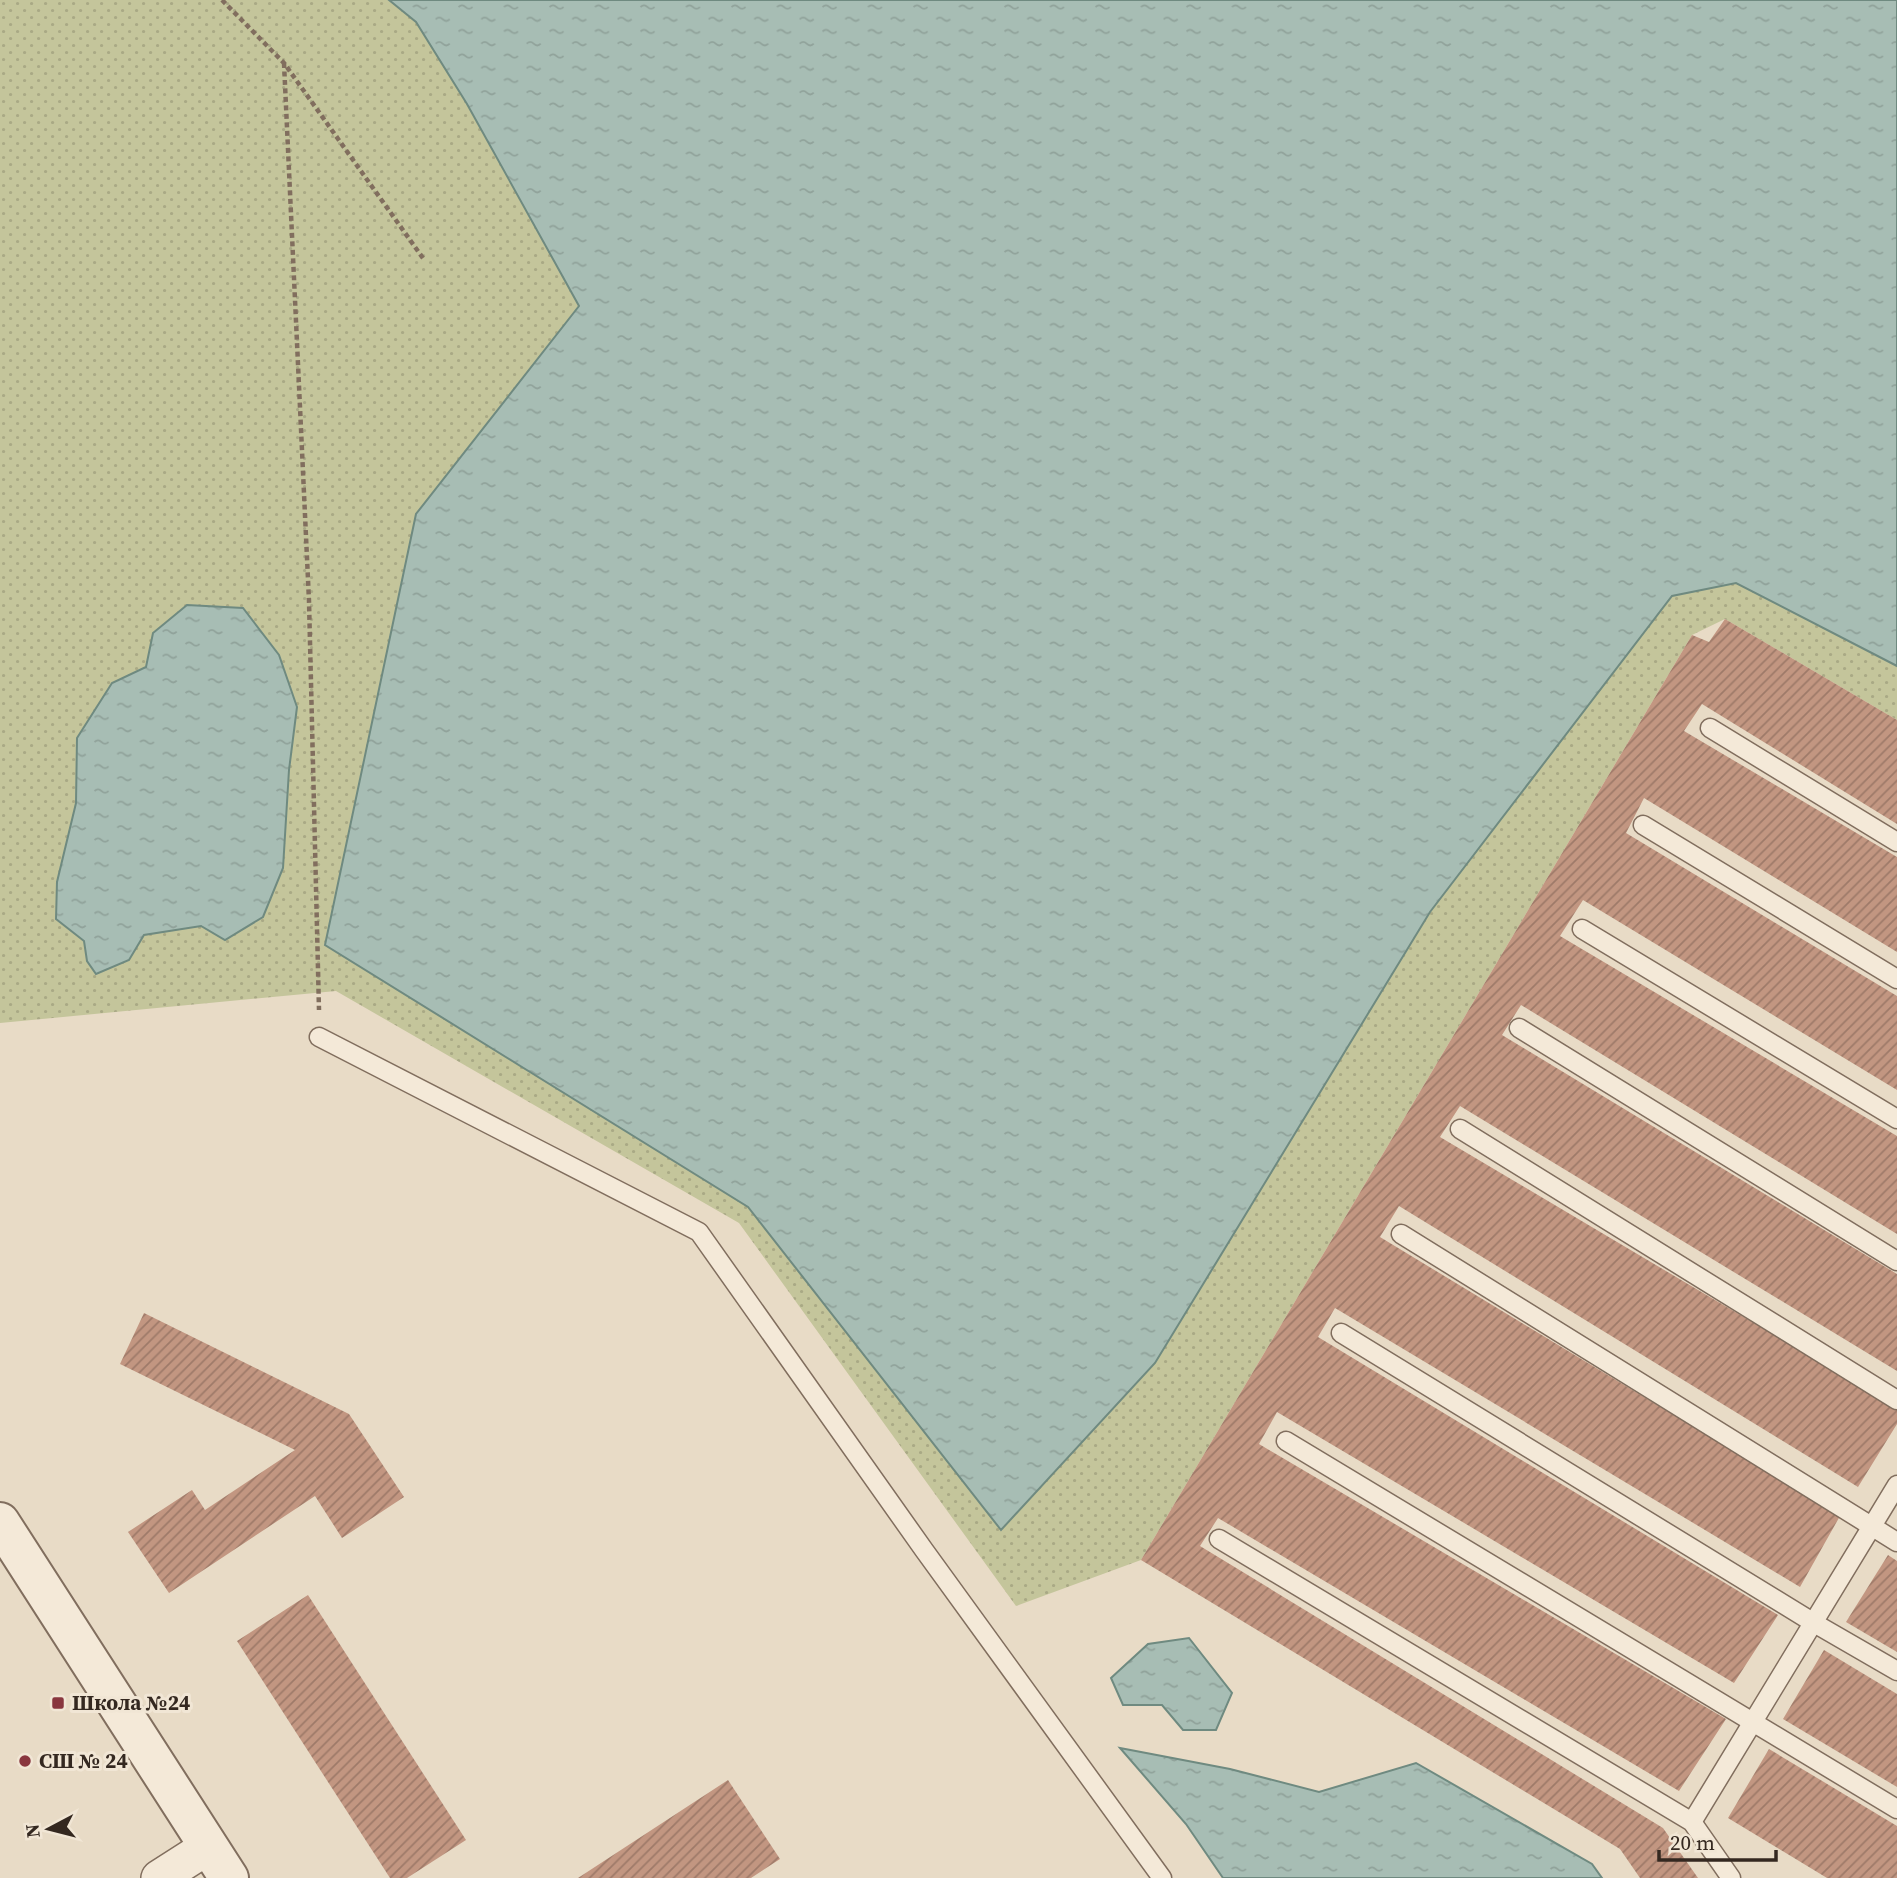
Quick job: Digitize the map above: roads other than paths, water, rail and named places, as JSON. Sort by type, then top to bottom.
[{"type":"street","points":[[0,1522],[229,1878]]},
{"type":"street","points":[[159,1878],[209,1846]]},
{"type":"lane","points":[[1710,728],[1897,842]]},
{"type":"lane","points":[[1643,825],[1897,979]]},
{"type":"lane","points":[[1582,929],[1897,1119]]},
{"type":"lane","points":[[1520,1028],[1897,1261]]},
{"type":"lane","points":[[319,1038],[699,1232],[924,1550],[1162,1878]]},
{"type":"lane","points":[[1460,1129],[1897,1401]]},
{"type":"lane","points":[[1401,1234],[1897,1542]]},
{"type":"lane","points":[[1341,1333],[1897,1671]]},
{"type":"lane","points":[[1286,1441],[1897,1809]]},
{"type":"lane","points":[[1692,1822],[1897,1485]]},
{"type":"lane","points":[[1219,1538],[1692,1822],[1731,1878]]},
{"type":"water","points":[[389,0],[1897,0],[1897,666],[1736,583],[1672,596],[1430,912],[1155,1363],[1001,1530],[748,1207],[325,945],[416,514],[579,306],[467,104],[416,22]]},
{"type":"water","points":[[187,605],[243,608],[279,655],[297,707],[289,770],[283,868],[263,917],[225,940],[201,926],[144,935],[129,960],[96,974],[87,961],[84,941],[56,919],[57,882],[76,803],[77,738],[112,683],[146,667],[153,633]]},
{"type":"water","points":[[1189,1638],[1232,1693],[1216,1730],[1183,1730],[1162,1705],[1123,1705],[1111,1678],[1148,1644]]},
{"type":"water","points":[[1120,1748],[1230,1769],[1319,1792],[1416,1763],[1592,1864],[1602,1878],[1223,1878],[1186,1824]]},
{"type":"place","name":"Школа №24","points":[[58,1703]]},
{"type":"place","name":"СШ № 24","points":[[25,1761]]}]
